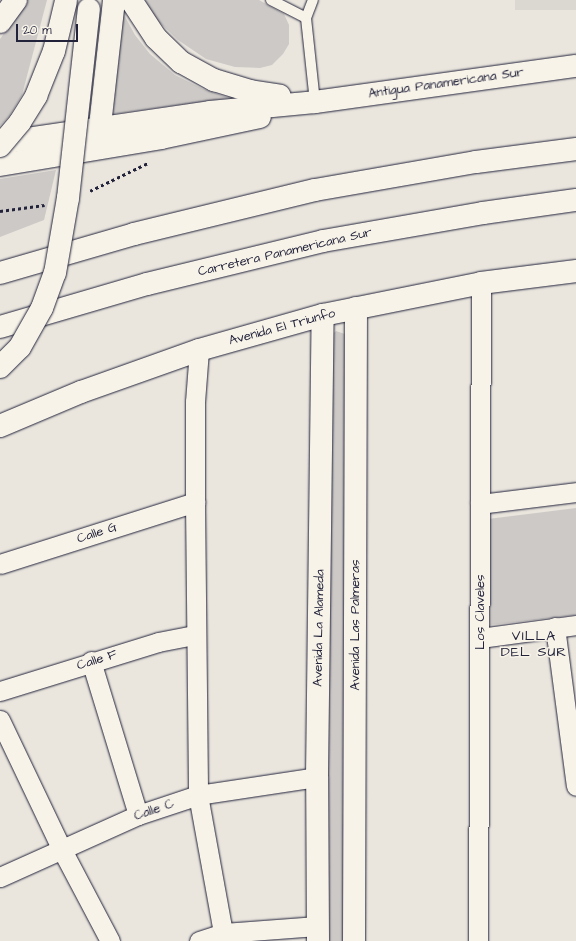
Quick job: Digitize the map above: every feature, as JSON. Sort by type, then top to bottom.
[{"type":"main road","points":[[0,22],[16,0]]},
{"type":"main road","points":[[99,139],[114,0]]},
{"type":"main road","points":[[131,0],[156,38],[181,62],[214,80],[250,91],[315,102]]},
{"type":"main road","points":[[0,146],[20,122],[36,96],[54,52],[66,1]]},
{"type":"main road","points":[[0,367],[20,347],[42,308],[56,268],[67,205],[90,4]]},
{"type":"main road","name":"Antigua Panamericana Sur","points":[[99,139],[210,112],[315,102],[576,66]]},
{"type":"main road","points":[[0,142],[99,139]]},
{"type":"main road","points":[[0,165],[99,139]]},
{"type":"main road","points":[[0,273],[134,234],[315,190],[468,164],[576,149]]},
{"type":"main road","name":"Carretera Panamericana Sur","points":[[0,327],[147,284],[323,241],[483,213],[576,200]]},
{"type":"main road","name":"Avenida El Triunfo","points":[[0,426],[80,392],[199,350],[323,315],[481,283],[576,271]]},
{"type":"main road","name":"Avenida Las Palmeras","points":[[354,941],[356,308]]},
{"type":"main road","name":"Avenida La Alameda","points":[[318,933],[317,777],[323,315]]},
{"type":"street","name":"Los Claveles","points":[[478,941],[481,283]]},
{"type":"street","points":[[199,350],[195,402],[195,635],[198,795],[223,933]]},
{"type":"street","points":[[480,504],[576,492]]},
{"type":"street","name":"Calle G","points":[[0,564],[195,502]]},
{"type":"street","points":[[480,638],[576,624]]},
{"type":"street","points":[[555,627],[576,786]]},
{"type":"street","name":"Calle F","points":[[0,691],[91,661],[158,642],[195,635]]},
{"type":"street","points":[[91,661],[138,815]]},
{"type":"street","points":[[0,720],[61,848],[110,941]]},
{"type":"street","name":"Calle C","points":[[0,876],[138,815],[198,795],[317,777]]},
{"type":"street","points":[[199,941],[223,933],[318,933]]},
{"type":"lane","points":[[271,0],[306,18]]},
{"type":"lane","points":[[313,0],[306,18],[315,102]]},
{"type":"shaded area","points":[[28,0],[47,0],[22,95],[10,115],[0,126],[0,39]]},
{"type":"shaded area","points":[[145,0],[259,0],[284,14],[289,25],[289,44],[283,54],[272,65],[260,68],[235,67],[206,59],[178,40],[156,19]]},
{"type":"shaded area","points":[[515,0],[576,0],[576,10],[515,10]]},
{"type":"shaded area","points":[[123,13],[135,35],[150,54],[175,75],[203,89],[229,98],[113,114]]},
{"type":"shaded area","points":[[56,170],[44,220],[0,237],[0,179]]},
{"type":"shaded area","points":[[336,331],[348,335],[348,941],[327,941],[329,337]]},
{"type":"shaded area","points":[[576,508],[576,615],[490,625],[488,519]]},
{"type":"district","name":"VILLA DEL SUR","points":[[534,644]]}]
